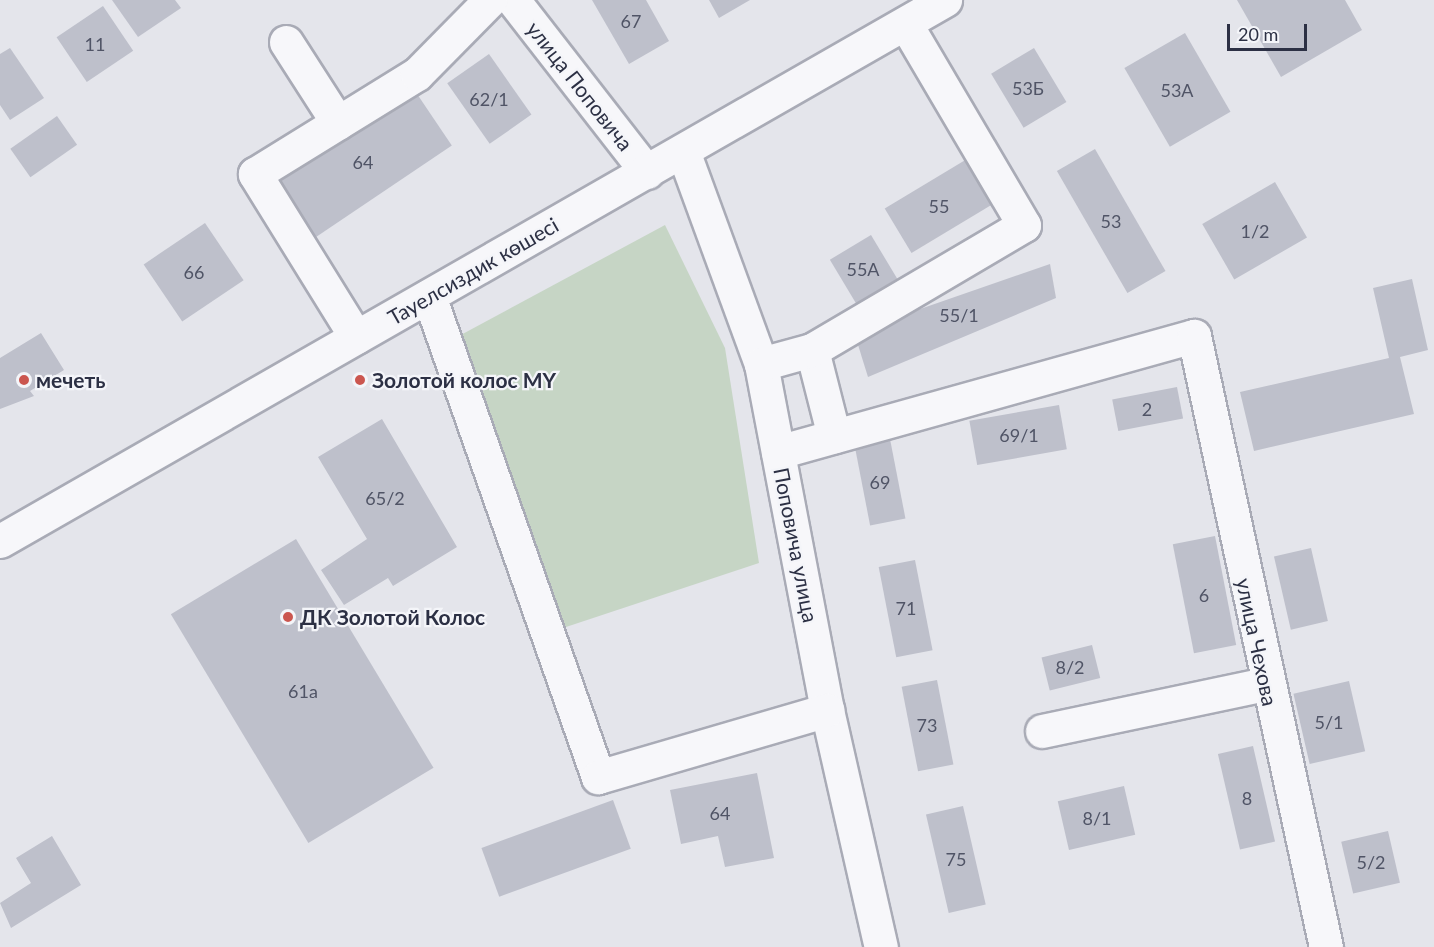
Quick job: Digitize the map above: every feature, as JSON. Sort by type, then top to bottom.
[{"type":"street","points":[[356,337],[255,174],[417,74],[490,0]]},
{"type":"street","name":"улица Поповича","points":[[513,0],[647,172]]},
{"type":"street","name":"Тауелсиздик көшесі","points":[[0,541],[945,0]]},
{"type":"street","points":[[761,364],[812,350],[1024,225],[905,22]]},
{"type":"street","points":[[286,42],[338,123]]},
{"type":"street","name":"Поповича улица","points":[[683,151],[761,364],[827,710],[881,947]]},
{"type":"street","points":[[429,296],[598,777],[827,710]]},
{"type":"street","name":"улица Чехова","points":[[834,436],[1194,336],[1265,684],[1326,947]]},
{"type":"street","points":[[778,452],[834,436],[812,350]]},
{"type":"street","points":[[1042,731],[1265,684]]},
{"type":"green space","points":[[665,225],[725,348],[759,563],[563,628],[457,337]]},
{"type":"building","points":[[112,0],[175,0],[181,8],[138,37]]},
{"type":"building","points":[[592,0],[646,0],[669,41],[629,64]]},
{"type":"building","points":[[709,0],[750,0],[719,18]]},
{"type":"building","points":[[1237,0],[1345,0],[1362,30],[1281,77]]},
{"type":"building","points":[[103,6],[133,51],[87,82],[57,37]]},
{"type":"building","points":[[1185,33],[1230,112],[1170,147],[1124,68]]},
{"type":"building","points":[[10,48],[44,98],[10,120],[0,105],[0,54]]},
{"type":"building","points":[[1034,48],[1066,102],[1024,128],[991,74]]},
{"type":"building","points":[[489,54],[531,115],[490,144],[447,83]]},
{"type":"building","points":[[411,85],[452,146],[314,238],[273,178]]},
{"type":"building","points":[[57,116],[77,145],[30,177],[10,149]]},
{"type":"building","points":[[1095,149],[1166,271],[1127,293],[1057,171]]},
{"type":"building","points":[[967,159],[994,204],[911,253],[885,208]]},
{"type":"building","points":[[1275,182],[1307,237],[1234,279],[1202,224]]},
{"type":"building","points":[[205,223],[244,280],[182,322],[144,264]]},
{"type":"building","points":[[871,235],[897,279],[856,303],[830,260]]},
{"type":"building","points":[[1050,264],[1056,298],[868,377],[854,332]]},
{"type":"building","points":[[1412,279],[1428,350],[1400,357],[1414,414],[1254,451],[1240,392],[1389,358],[1373,288]]},
{"type":"building","name":"мечеть","points":[[41,333],[64,370],[30,391],[34,396],[0,409],[0,358]]},
{"type":"building","points":[[1177,387],[1183,418],[1118,431],[1112,400]]},
{"type":"building","points":[[1059,405],[1067,449],[977,465],[969,421]]},
{"type":"building","points":[[382,419],[457,547],[393,586],[388,578],[344,605],[321,570],[367,539],[318,457]]},
{"type":"building","points":[[890,439],[905,519],[870,525],[855,446]]},
{"type":"building","points":[[1215,536],[1236,645],[1194,653],[1173,544]]},
{"type":"building","points":[[296,539],[434,768],[308,843],[171,614]]},
{"type":"building","points":[[1311,548],[1328,621],[1291,630],[1274,557]]},
{"type":"building","points":[[915,560],[933,650],[896,657],[879,567]]},
{"type":"building","points":[[1092,645],[1100,678],[1050,691],[1042,658]]},
{"type":"building","points":[[937,680],[953,764],[918,771],[902,687]]},
{"type":"building","points":[[1349,681],[1365,751],[1310,764],[1293,694]]},
{"type":"building","points":[[1253,746],[1275,841],[1240,850],[1218,754]]},
{"type":"building","points":[[757,773],[774,858],[725,867],[718,836],[681,844],[670,790]]},
{"type":"building","points":[[1124,786],[1135,835],[1069,850],[1058,801]]},
{"type":"building","points":[[613,800],[631,849],[499,897],[481,848]]},
{"type":"building","points":[[963,806],[986,904],[949,913],[926,815]]},
{"type":"building","points":[[1388,831],[1400,883],[1353,893],[1341,842]]},
{"type":"building","points":[[52,836],[81,885],[11,928],[0,903],[31,883],[16,858]]},
{"type":"place","name":"мечеть","points":[[24,380]]},
{"type":"place","name":"Золотой колос МҮ","points":[[360,380]]},
{"type":"place","name":"ДК Золотой Колос","points":[[288,617]]}]
